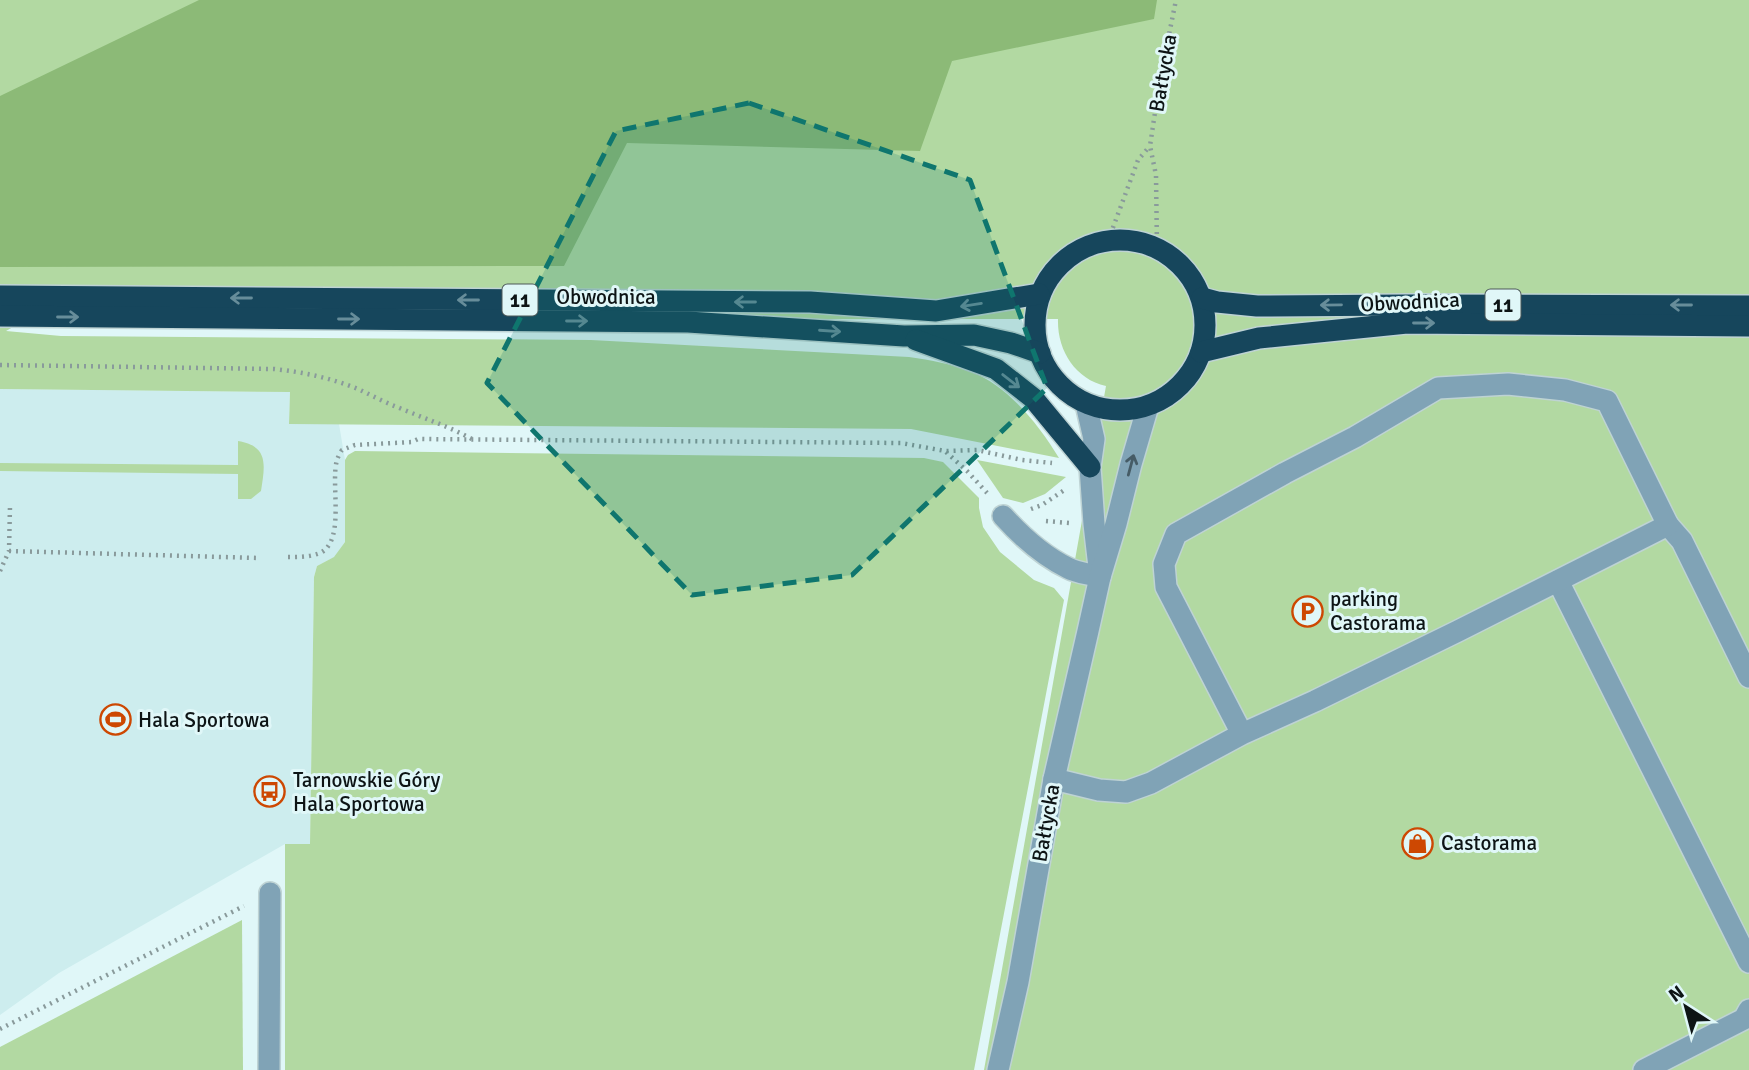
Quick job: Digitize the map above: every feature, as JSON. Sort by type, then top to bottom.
[{"type":"highway","points":[[1124,240],[1157,248],[1171,255],[1183,266],[1202,298],[1205,340],[1201,352],[1190,374],[1179,386],[1148,406],[1117,411],[1086,404],[1055,379],[1040,353],[1034,329],[1039,294],[1049,276],[1066,257],[1093,244],[1124,240]]},
{"type":"highway","name":"Obwodnica","points":[[0,296],[810,302],[936,311],[1039,294]]},
{"type":"highway","name":"Obwodnica","points":[[1202,298],[1257,306],[1749,306]]},
{"type":"highway","name":"Obwodnica","points":[[0,316],[688,322],[904,336],[974,335],[1040,353]]},
{"type":"highway","name":"Obwodnica","points":[[1201,352],[1259,338],[1406,323],[1749,326]]},
{"type":"highway","points":[[904,336],[996,369],[1033,398],[1090,467]]},
{"type":"street","points":[[1242,734],[1166,587],[1164,564],[1176,534],[1355,437],[1437,388],[1508,384],[1565,390],[1607,401],[1668,525],[1682,541],[1749,677]]},
{"type":"street","name":"Bałtycka","points":[[1086,404],[1094,439],[1090,467],[1100,576]]},
{"type":"street","name":"Bałtycka","points":[[999,1070],[1018,982],[1054,779],[1100,576],[1148,406]]},
{"type":"street","points":[[1003,516],[1020,535],[1048,556],[1070,569],[1100,576]]},
{"type":"street","points":[[1054,779],[1099,790],[1126,792],[1151,783],[1242,734],[1315,701],[1668,525]]},
{"type":"street","points":[[1558,581],[1749,962]]},
{"type":"street","points":[[270,893],[270,1070]]},
{"type":"street","points":[[1644,1070],[1744,1019],[1749,1010]]},
{"type":"path","name":"Bałtycka","points":[[1150,146],[1176,0]]},
{"type":"path","points":[[1108,241],[1138,160],[1150,146]]},
{"type":"path","points":[[1150,146],[1156,175],[1157,248]]},
{"type":"path","points":[[0,365],[295,371],[360,390],[476,440]]},
{"type":"path","points":[[288,557],[322,552],[331,542],[337,460],[342,450],[355,445],[412,442],[418,439],[901,443],[945,451],[977,450],[1022,460],[1056,463]]},
{"type":"path","points":[[945,451],[981,485],[1003,516],[1022,513],[1042,505],[1065,490],[1090,467]]},
{"type":"path","points":[[0,571],[9,551],[10,506]]},
{"type":"path","points":[[9,551],[259,558]]},
{"type":"path","points":[[0,1029],[270,893]]},
{"type":"highlighted area","points":[[749,103],[970,180],[1047,388],[852,575],[692,595],[487,383],[616,131]]},
{"type":"shaded area","points":[[0,389],[290,392],[289,424],[339,424],[345,460],[345,542],[335,557],[317,566],[314,577],[310,844],[285,844],[59,973],[0,1015]]},
{"type":"green space","points":[[0,0],[1749,0],[1749,1070],[984,1070],[1106,386],[1085,377],[1070,362],[1061,342],[1058,319],[25,320],[6,331],[61,336],[591,340],[909,357],[964,369],[998,387],[1022,408],[1059,458],[911,429],[289,424],[290,392],[0,389]]},
{"type":"green space","points":[[199,0],[1157,0],[1154,19],[952,61],[920,151],[627,143],[564,266],[0,267],[0,96]]},
{"type":"green space","points":[[238,441],[255,447],[263,458],[261,491],[251,499],[238,499],[238,474],[0,471],[0,463],[238,465]]},
{"type":"green space","points":[[355,451],[924,458],[943,462],[979,498],[983,527],[1000,552],[1034,580],[1054,588],[1064,600],[974,1070],[285,1070],[285,844],[310,844],[314,577],[317,566],[334,557],[345,542],[345,460]]},
{"type":"green space","points":[[977,460],[1066,477],[1045,494],[1023,503],[1003,498]]},
{"type":"green space","points":[[242,920],[243,1070],[0,1070],[0,1047]]},
{"type":"place","name":"parking Castorama","points":[[1307,611]]},
{"type":"place","name":"Hala Sportowa","points":[[115,720]]},
{"type":"place","name":"Tarnowskie Góry Hala Sportowa","points":[[270,792]]},
{"type":"place","name":"Castorama","points":[[1418,843]]}]
